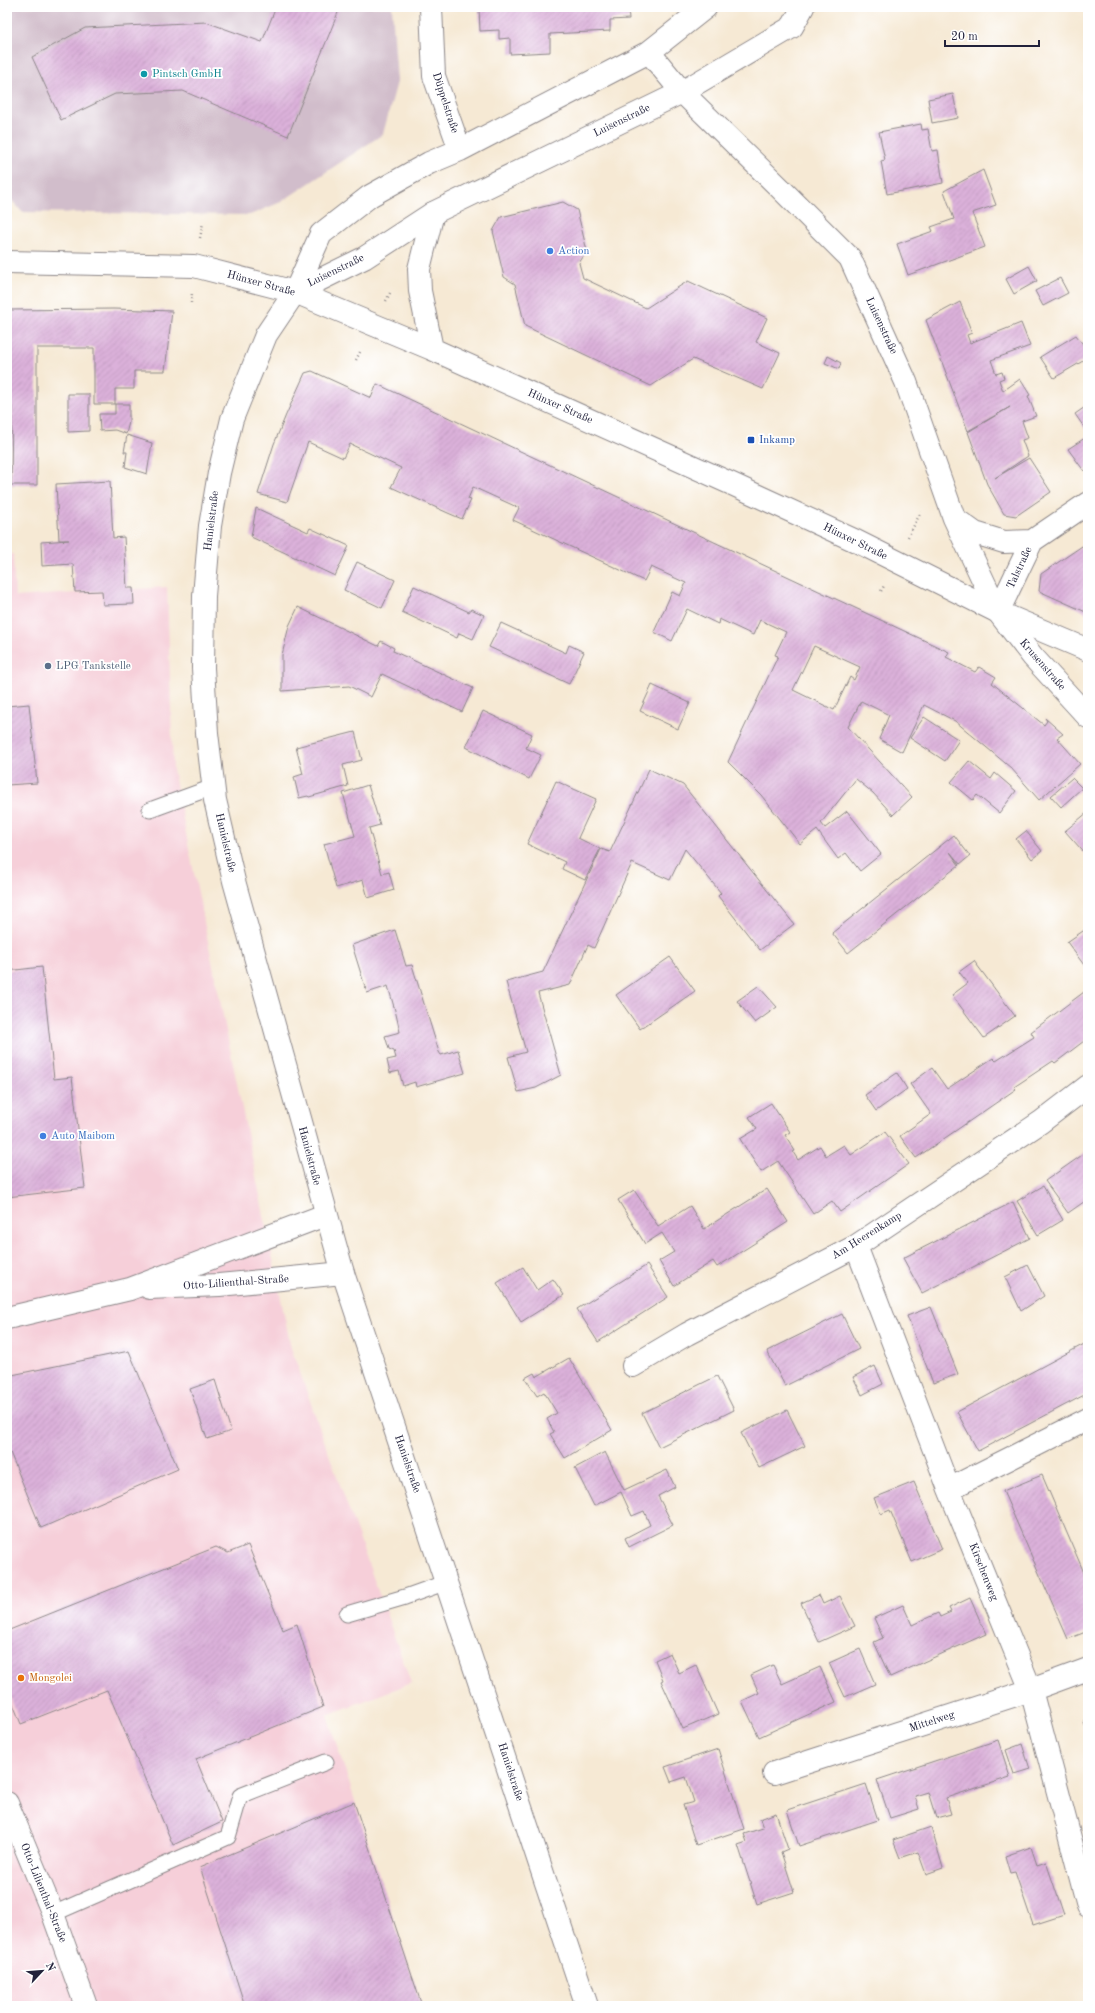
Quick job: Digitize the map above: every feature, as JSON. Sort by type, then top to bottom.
[{"type":"street","name":"Düppelstraße","points":[[431,7],[434,76],[460,150]]},
{"type":"street","name":"Luisenstraße","points":[[294,292],[321,234],[370,196],[429,163],[460,150],[649,52],[706,7]]},
{"type":"street","name":"Luisenstraße","points":[[294,292],[364,258],[433,213],[682,92],[792,27],[804,7]]},
{"type":"street","name":"Luisenstraße","points":[[649,52],[682,92],[850,258],[906,382],[954,518],[998,612]]},
{"type":"street","points":[[432,349],[420,291],[418,269],[433,213]]},
{"type":"street","name":"Hünxer Straße","points":[[7,262],[194,266],[294,292],[432,349],[856,541],[998,612],[1088,650]]},
{"type":"street","name":"Hanielstraße","points":[[294,292],[266,335],[232,419],[219,473],[210,526],[204,596],[203,668],[215,800],[234,881],[343,1273],[587,2006]]},
{"type":"street","name":"Talstraße","points":[[998,612],[1032,541],[1088,503]]},
{"type":"street","points":[[954,518],[975,533],[1004,542],[1032,541]]},
{"type":"street","name":"Krusenstraße","points":[[998,612],[1033,658],[1088,717]]},
{"type":"street","name":"Am Heerenkamp","points":[[633,1366],[687,1334],[856,1246],[1041,1122],[1088,1086]]},
{"type":"street","name":"Otto-Lilienthal-Straße","points":[[7,1318],[130,1289],[326,1215]]},
{"type":"street","name":"Kirschenweg","points":[[856,1246],[950,1488],[1031,1690],[1088,1906]]},
{"type":"street","name":"Otto-Lilienthal-Straße","points":[[130,1289],[219,1285],[343,1273]]},
{"type":"street","points":[[950,1488],[1088,1418]]},
{"type":"street","name":"Mittelweg","points":[[774,1773],[1031,1690],[1088,1669]]},
{"type":"street","name":"Otto-Lilienthal-Straße","points":[[7,1803],[53,1914],[86,2006]]},
{"type":"lane","points":[[150,810],[213,786]]},
{"type":"lane","points":[[347,1614],[405,1597],[447,1582]]},
{"type":"lane","points":[[53,1914],[228,1837],[240,1796],[326,1762]]},
{"type":"shaded area","name":"Pintsch GmbH","points":[[7,7],[392,7],[397,82],[383,134],[281,202],[250,215],[22,212],[7,195]]},
{"type":"shaded area","points":[[13,554],[15,597],[167,587],[173,770],[291,1348],[411,1683],[327,1715],[422,2006],[7,2006],[7,556]]},
{"type":"building","name":"Pintsch GmbH","points":[[276,7],[332,7],[339,10],[288,136],[183,91],[115,94],[61,120],[32,57],[85,28],[206,22],[262,42]]},
{"type":"building","points":[[479,7],[628,7],[629,19],[610,20],[610,31],[550,34],[550,52],[510,54],[510,38],[499,39],[499,30],[480,31]]},
{"type":"building","points":[[7,23],[10,52],[7,53]]},
{"type":"building","points":[[953,94],[958,118],[932,123],[928,99]]},
{"type":"building","points":[[921,124],[922,130],[928,129],[932,151],[938,150],[943,183],[887,194],[881,161],[885,160],[879,132]]},
{"type":"building","points":[[983,170],[996,205],[972,213],[985,247],[908,275],[897,244],[933,231],[931,227],[954,219],[944,191]]},
{"type":"building","points":[[563,202],[577,210],[587,251],[579,263],[583,278],[646,308],[688,281],[767,318],[756,342],[780,353],[763,389],[693,359],[651,386],[525,326],[515,284],[504,277],[493,231],[501,217]]},
{"type":"building","points":[[1029,266],[1037,281],[1014,294],[1006,279]]},
{"type":"building","points":[[1060,278],[1068,293],[1043,306],[1035,291]]},
{"type":"building","points":[[960,302],[972,333],[967,335],[970,343],[1021,323],[1030,346],[991,360],[996,374],[1002,372],[1004,378],[999,380],[1003,391],[1020,379],[1030,395],[1028,396],[1036,416],[1022,421],[1028,438],[1022,440],[1028,456],[995,478],[1029,458],[1051,492],[1016,516],[1004,514],[987,484],[968,432],[1010,407],[968,431],[926,320]]},
{"type":"building","points":[[114,309],[172,311],[165,371],[134,371],[134,389],[115,389],[115,404],[94,404],[94,348],[37,348],[37,485],[11,485],[12,407],[7,407],[7,310]]},
{"type":"building","points":[[1076,335],[1088,351],[1088,358],[1054,378],[1040,357]]},
{"type":"building","points":[[828,356],[841,363],[839,369],[825,363]]},
{"type":"building","points":[[312,371],[371,398],[377,384],[949,652],[946,657],[975,672],[979,667],[996,677],[992,683],[1044,725],[1047,721],[1045,718],[1063,734],[1057,738],[1080,764],[1039,800],[1011,768],[955,721],[924,705],[902,752],[879,739],[889,715],[861,701],[848,727],[912,797],[893,815],[873,793],[856,779],[821,823],[825,828],[847,811],[881,854],[860,871],[846,853],[838,859],[817,830],[800,844],[761,795],[728,762],[778,656],[775,655],[786,632],[760,620],[753,635],[719,619],[718,624],[687,609],[672,641],[654,632],[672,592],[680,596],[686,583],[651,567],[644,581],[513,520],[519,508],[473,487],[468,499],[471,500],[462,519],[391,487],[401,468],[350,444],[343,458],[308,442],[287,502],[258,494],[274,444],[305,373]],"holes":[[[814,646],[860,667],[854,680],[850,677],[834,710],[793,690]]]},
{"type":"building","points":[[68,394],[89,394],[89,431],[68,432]]},
{"type":"building","points":[[115,404],[129,404],[129,422],[126,434],[115,430],[100,431],[99,414],[115,414]]},
{"type":"building","points":[[1088,405],[1088,433],[1075,414]]},
{"type":"building","points":[[127,435],[152,443],[147,474],[125,467],[127,452],[124,452]]},
{"type":"building","points":[[1088,436],[1088,468],[1084,471],[1068,449]]},
{"type":"building","points":[[110,481],[113,538],[124,537],[127,588],[133,588],[134,604],[103,605],[102,591],[75,592],[73,564],[42,566],[41,542],[69,540],[59,540],[56,484]]},
{"type":"building","points":[[256,508],[308,532],[310,528],[349,546],[335,576],[251,537]]},
{"type":"building","points":[[1088,542],[1088,613],[1039,591],[1041,574]]},
{"type":"building","points":[[357,562],[395,580],[382,608],[344,590]]},
{"type":"building","points":[[414,586],[469,612],[471,609],[484,615],[473,639],[459,633],[457,638],[402,612]]},
{"type":"building","points":[[298,607],[378,646],[381,641],[394,648],[393,651],[473,688],[462,712],[382,674],[371,697],[349,686],[282,691],[282,655],[289,626]]},
{"type":"building","points":[[501,623],[566,653],[569,645],[584,652],[569,684],[489,647]]},
{"type":"building","points":[[652,685],[690,703],[678,729],[640,711]]},
{"type":"building","points":[[29,704],[37,783],[7,785],[7,706]]},
{"type":"building","points":[[483,711],[532,734],[526,748],[541,755],[529,779],[466,747]]},
{"type":"building","points":[[924,717],[959,740],[945,761],[910,738]]},
{"type":"building","points":[[355,732],[362,760],[343,765],[348,786],[309,797],[299,798],[294,777],[303,774],[296,747]]},
{"type":"building","points":[[969,761],[991,779],[995,773],[1016,791],[999,813],[977,795],[973,800],[951,782]]},
{"type":"building","points":[[649,769],[683,785],[794,924],[760,950],[718,896],[721,893],[685,849],[670,880],[632,863],[594,948],[588,945],[570,985],[538,993],[561,1075],[536,1088],[518,1092],[508,1057],[526,1052],[506,982],[543,972],[601,849],[610,852]]},
{"type":"building","points":[[1072,778],[1082,788],[1061,807],[1051,796]]},
{"type":"building","points":[[556,781],[596,799],[578,838],[600,849],[585,880],[562,869],[565,862],[527,844]]},
{"type":"building","points":[[368,785],[380,825],[369,828],[382,874],[389,872],[394,890],[368,898],[363,880],[336,888],[324,844],[355,836],[343,793]]},
{"type":"building","points":[[1088,812],[1088,857],[1065,831]]},
{"type":"building","points":[[1026,831],[1042,851],[1032,859],[1016,839]]},
{"type":"building","points":[[954,835],[970,856],[960,864],[950,852],[959,865],[848,953],[832,933]]},
{"type":"building","points":[[1086,929],[1088,932],[1088,962],[1084,965],[1067,942]]},
{"type":"building","points":[[395,930],[406,966],[412,965],[439,1052],[441,1055],[458,1050],[465,1073],[416,1087],[415,1082],[403,1086],[399,1071],[390,1073],[387,1060],[396,1058],[394,1051],[389,1049],[385,1036],[400,1032],[388,986],[367,993],[352,945]]},
{"type":"building","points":[[670,957],[695,991],[640,1029],[616,995]]},
{"type":"building","points":[[974,961],[1015,1016],[984,1038],[952,995],[968,983],[959,972]]},
{"type":"building","name":"Auto Maibom","points":[[42,967],[54,1079],[72,1077],[85,1188],[7,1197],[7,971]]},
{"type":"building","points":[[758,986],[777,1007],[755,1023],[737,1001]]},
{"type":"building","points":[[1088,989],[1088,1038],[1055,1063],[1053,1061],[1014,1087],[1016,1089],[916,1158],[900,1136],[931,1114],[910,1084],[932,1068],[947,1089],[993,1058],[996,1061],[1034,1037],[1031,1032]]},
{"type":"building","points":[[897,1073],[907,1089],[876,1111],[865,1095]]},
{"type":"building","points":[[771,1103],[790,1132],[785,1135],[795,1151],[793,1152],[798,1160],[820,1146],[826,1156],[844,1145],[851,1155],[885,1132],[909,1164],[840,1212],[832,1201],[813,1214],[778,1161],[761,1172],[740,1139],[757,1129],[749,1117]]},
{"type":"building","points":[[1088,1151],[1088,1199],[1068,1213],[1045,1181]]},
{"type":"building","points":[[1043,1186],[1063,1220],[1038,1235],[1017,1201]]},
{"type":"building","points":[[767,1189],[788,1222],[717,1267],[713,1261],[674,1286],[659,1261],[674,1252],[662,1233],[645,1244],[618,1200],[634,1190],[658,1226],[690,1206],[704,1229]]},
{"type":"building","points":[[1013,1202],[1030,1238],[922,1293],[903,1258]]},
{"type":"building","points":[[647,1265],[668,1297],[598,1342],[577,1309]]},
{"type":"building","points":[[1028,1265],[1044,1296],[1021,1311],[1005,1277]]},
{"type":"building","points":[[523,1267],[537,1290],[553,1279],[564,1295],[521,1322],[497,1283]]},
{"type":"building","points":[[931,1307],[958,1374],[933,1383],[907,1316]]},
{"type":"building","points":[[842,1314],[859,1349],[785,1386],[767,1351]]},
{"type":"building","points":[[1088,1342],[1088,1393],[978,1451],[957,1412]]},
{"type":"building","points":[[129,1351],[178,1469],[41,1528],[7,1445],[7,1376]]},
{"type":"building","points":[[569,1358],[612,1430],[565,1458],[550,1434],[554,1432],[547,1419],[557,1413],[544,1392],[537,1396],[525,1378],[534,1373],[536,1377]]},
{"type":"building","points":[[875,1366],[883,1384],[862,1395],[853,1377]]},
{"type":"building","points":[[717,1376],[734,1410],[659,1447],[642,1413]]},
{"type":"building","points":[[215,1380],[231,1431],[207,1439],[190,1389]]},
{"type":"building","points":[[787,1410],[805,1446],[759,1468],[741,1433]]},
{"type":"building","points":[[605,1452],[624,1490],[667,1470],[675,1487],[658,1496],[673,1525],[629,1547],[625,1538],[650,1525],[644,1511],[632,1516],[621,1492],[594,1506],[575,1468]]},
{"type":"building","points":[[1042,1475],[1088,1582],[1088,1631],[1068,1639],[1003,1491]]},
{"type":"building","points":[[914,1482],[942,1549],[912,1562],[890,1510],[881,1514],[874,1498]]},
{"type":"building","points":[[248,1545],[283,1630],[297,1624],[323,1707],[196,1759],[222,1822],[173,1845],[107,1690],[21,1724],[7,1689],[7,1631],[216,1547],[228,1553]]},
{"type":"building","points":[[819,1595],[823,1604],[840,1596],[855,1626],[819,1642],[801,1603]]},
{"type":"building","points":[[970,1598],[986,1634],[890,1677],[874,1642],[883,1638],[874,1618],[903,1605],[912,1625],[938,1613],[940,1617],[951,1612],[949,1608]]},
{"type":"building","points":[[860,1649],[875,1684],[845,1697],[829,1663]]},
{"type":"building","points":[[670,1653],[679,1673],[696,1665],[718,1714],[683,1729],[661,1681],[663,1680],[655,1660]]},
{"type":"building","points":[[773,1665],[782,1684],[820,1667],[836,1702],[759,1737],[742,1701],[759,1693],[751,1675]]},
{"type":"building","points":[[1088,1719],[1088,1732],[1083,1721]]},
{"type":"building","points":[[998,1740],[1010,1777],[946,1798],[951,1814],[936,1818],[928,1792],[915,1796],[919,1809],[890,1818],[877,1780]]},
{"type":"building","points":[[1022,1744],[1030,1769],[1014,1774],[1006,1750]]},
{"type":"building","points":[[718,1749],[744,1829],[696,1845],[683,1805],[694,1802],[686,1777],[671,1782],[665,1767]]},
{"type":"building","points":[[866,1784],[878,1820],[799,1846],[787,1810]]},
{"type":"building","points":[[354,1802],[422,2006],[245,2006],[200,1867]]},
{"type":"building","points":[[776,1813],[788,1849],[781,1852],[794,1892],[757,1904],[738,1845],[747,1842],[744,1834],[763,1828],[760,1819]]},
{"type":"building","points":[[931,1827],[943,1868],[926,1874],[918,1852],[900,1858],[893,1840]]},
{"type":"building","points":[[1031,1847],[1037,1865],[1046,1862],[1064,1915],[1033,1925],[1015,1872],[1010,1873],[1005,1856]]},
{"type":"place","name":"Pintsch GmbH","points":[[144,74]]},
{"type":"place","name":"Action","points":[[550,251]]},
{"type":"place","name":"Inkamp","points":[[751,440]]},
{"type":"place","name":"LPG Tankstelle","points":[[48,666]]},
{"type":"place","name":"Auto Maibom","points":[[43,1136]]},
{"type":"place","name":"Mongolei","points":[[21,1678]]}]
